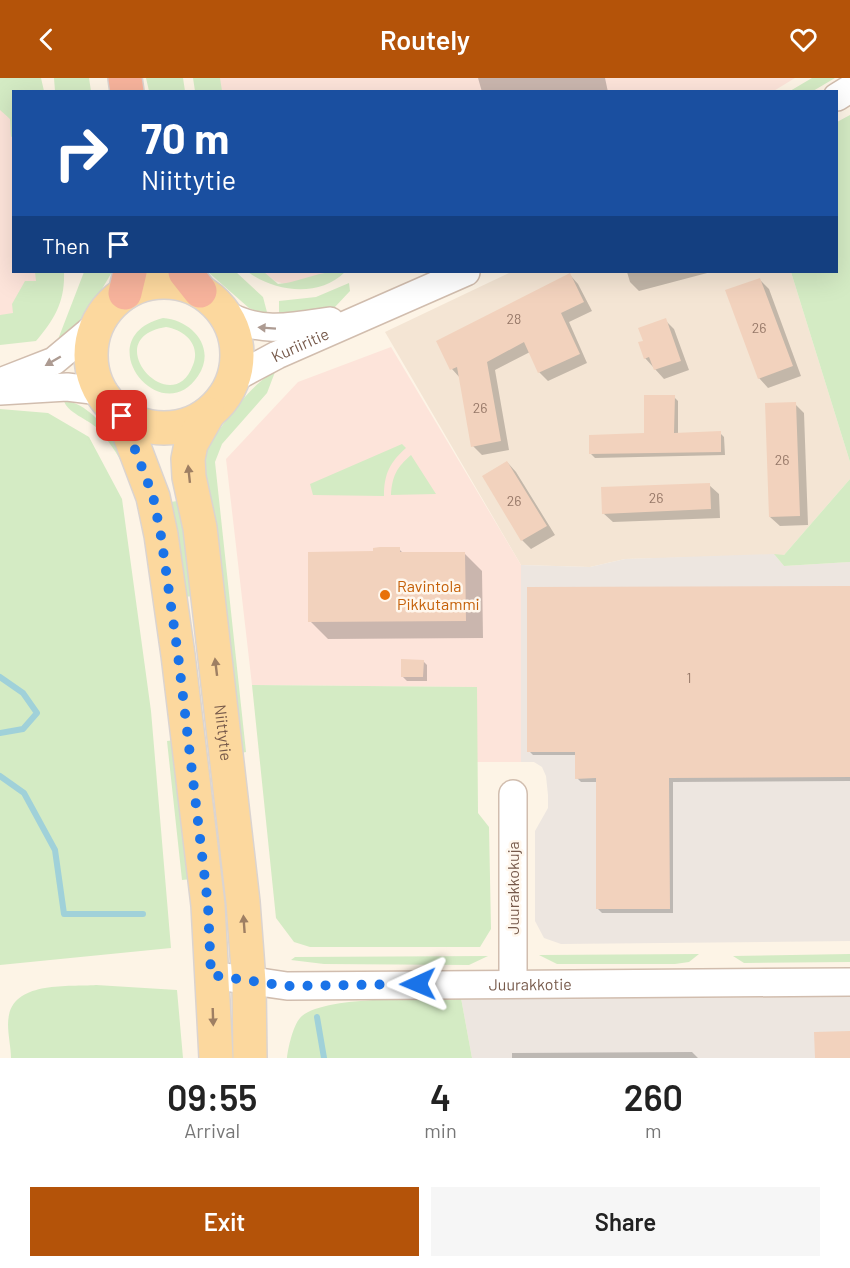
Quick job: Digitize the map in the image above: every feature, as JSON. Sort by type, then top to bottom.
[{"type":"main road","points":[[122,416],[140,424],[158,428],[185,426],[208,414],[224,397],[234,378],[238,354],[234,333],[225,314],[192,281],[179,283],[162,281],[146,284],[127,282],[97,325],[91,347],[91,363],[100,391],[122,416],[153,496],[161,536],[178,655],[206,893],[216,1058]]},
{"type":"main road","name":"Niittytie","points":[[208,414],[190,444],[189,477],[200,528],[243,902],[249,982],[250,1058]]},
{"type":"street","name":"Kuriiritie","points":[[234,378],[277,355],[464,273]]},
{"type":"street","name":"Kuriiritie","points":[[225,314],[248,325],[275,329],[366,315]]},
{"type":"street","points":[[0,382],[54,361],[97,325]]},
{"type":"street","points":[[0,391],[67,387],[100,391]]},
{"type":"street","name":"Juurakkokuja","points":[[513,794],[513,982]]},
{"type":"street","name":"Juurakkotie","points":[[211,975],[249,982],[294,986],[513,982],[850,982]]},
{"type":"shaded area","points":[[209,78],[795,78],[775,90],[211,90]]},
{"type":"shaded area","points":[[0,90],[12,103],[12,273],[50,273],[0,328]]},
{"type":"shaded area","points":[[264,273],[331,273],[288,285],[275,281]]},
{"type":"shaded area","points":[[509,273],[791,273],[850,462],[850,479],[784,555],[625,559],[590,567],[521,565],[385,332]]},
{"type":"shaded area","points":[[391,347],[521,565],[521,762],[477,762],[477,687],[252,685],[226,459],[298,382]]},
{"type":"shaded area","points":[[774,554],[784,566],[850,562],[850,941],[561,944],[544,938],[535,921],[535,831],[548,808],[548,795],[546,776],[542,767],[534,762],[521,762],[521,565],[590,567],[625,559]]},
{"type":"shaded area","points":[[850,997],[850,1058],[472,1058],[461,998]]},
{"type":"green space","points":[[0,78],[41,78],[44,90],[12,90],[11,137],[10,119],[0,110]]},
{"type":"green space","points":[[54,78],[89,78],[91,90],[55,90]]},
{"type":"green space","points":[[146,78],[183,78],[185,90],[149,90]]},
{"type":"green space","points":[[193,78],[220,78],[222,90],[195,90]]},
{"type":"green space","points":[[812,78],[835,78],[815,90],[792,90]]},
{"type":"green space","points":[[850,115],[850,462],[791,273],[838,273],[838,121]]},
{"type":"green space","points":[[35,273],[64,273],[61,301],[49,325],[36,341],[0,345],[0,315],[13,313],[12,304],[25,281],[36,281]]},
{"type":"green space","points":[[84,273],[111,273],[82,323],[57,342]]},
{"type":"green space","points":[[209,273],[237,273],[263,297],[268,316],[249,308]]},
{"type":"green space","points":[[250,273],[265,273],[278,284],[318,274],[344,273],[323,286],[310,289],[284,288]]},
{"type":"green space","points":[[349,283],[350,291],[334,308],[279,320],[279,301],[316,297]]},
{"type":"green space","points":[[163,318],[183,324],[198,337],[205,355],[203,366],[198,376],[183,390],[166,393],[150,388],[138,376],[130,360],[131,343],[141,329]],"holes":[[[166,327],[190,340],[195,351],[195,358],[183,380],[170,385],[157,381],[145,372],[138,359],[138,346],[146,334]]]},
{"type":"green space","points":[[275,372],[267,393],[222,444],[215,462],[246,752],[241,753],[201,459],[214,437],[245,397],[255,386]]},
{"type":"green space","points":[[64,400],[81,407],[96,418],[119,450],[133,486],[121,461],[98,429],[69,408]]},
{"type":"green space","points":[[0,409],[48,413],[89,437],[122,499],[151,711],[171,948],[0,965]]},
{"type":"green space","points":[[402,444],[406,448],[389,469],[384,496],[313,495],[310,484]]},
{"type":"green space","points":[[411,455],[436,494],[391,495],[396,472]]},
{"type":"green space","points":[[850,479],[850,562],[784,566],[774,554],[784,555]]},
{"type":"green space","points":[[133,487],[146,524],[141,525],[140,512]]},
{"type":"green space","points":[[183,500],[195,596],[182,597],[171,502]]},
{"type":"green space","points":[[252,685],[477,687],[478,813],[489,827],[491,929],[480,947],[310,947],[294,942],[276,918]]},
{"type":"green space","points":[[175,740],[191,879],[182,880],[167,741]]},
{"type":"green space","points":[[699,954],[689,962],[675,964],[557,964],[539,955]]},
{"type":"green space","points":[[850,954],[850,962],[744,963],[733,956]]},
{"type":"green space","points":[[488,956],[469,965],[324,964],[291,960],[295,957]]},
{"type":"green space","points":[[96,985],[177,990],[183,1058],[11,1058],[9,1015],[14,1004],[22,996],[32,991],[58,986]]},
{"type":"green space","points":[[461,998],[472,1058],[287,1058],[297,1022],[311,1011],[329,1005],[351,1002]]},
{"type":"building","points":[[570,273],[584,302],[561,313],[580,354],[538,373],[524,342],[487,362],[501,441],[471,447],[457,367],[450,370],[436,341]]},
{"type":"building","points":[[760,278],[793,366],[758,379],[725,290]]},
{"type":"building","points":[[666,318],[681,361],[654,370],[649,357],[644,359],[638,342],[643,341],[638,328]]},
{"type":"building","points":[[644,395],[675,395],[674,433],[721,431],[721,452],[589,454],[589,435],[644,433]]},
{"type":"building","points":[[796,402],[800,516],[769,517],[765,403]]},
{"type":"building","points":[[507,461],[547,526],[521,541],[482,476]]},
{"type":"building","points":[[710,483],[711,509],[602,514],[601,487]]},
{"type":"building","points":[[400,547],[400,552],[465,552],[466,621],[308,622],[308,552],[373,551],[373,548]]},
{"type":"building","points":[[850,586],[850,777],[669,778],[670,909],[596,909],[596,778],[575,779],[575,752],[527,752],[527,587]]},
{"type":"building","points":[[401,659],[424,660],[423,677],[401,677]]},
{"type":"building","points":[[850,1031],[850,1058],[815,1058],[814,1032]]},
{"type":"waterway","points":[[0,677],[23,693],[37,713],[23,729],[0,733]]},
{"type":"waterway","points":[[0,776],[24,793],[55,850],[64,914],[143,914]]},
{"type":"waterway","points":[[317,1017],[324,1058]]},
{"type":"place","name":"Ravintola Pikkutammi","points":[[385,595]]},
{"type":"route","points":[[122,416],[153,496],[161,536],[178,655],[208,905],[211,975],[286,986],[418,984]]}]
